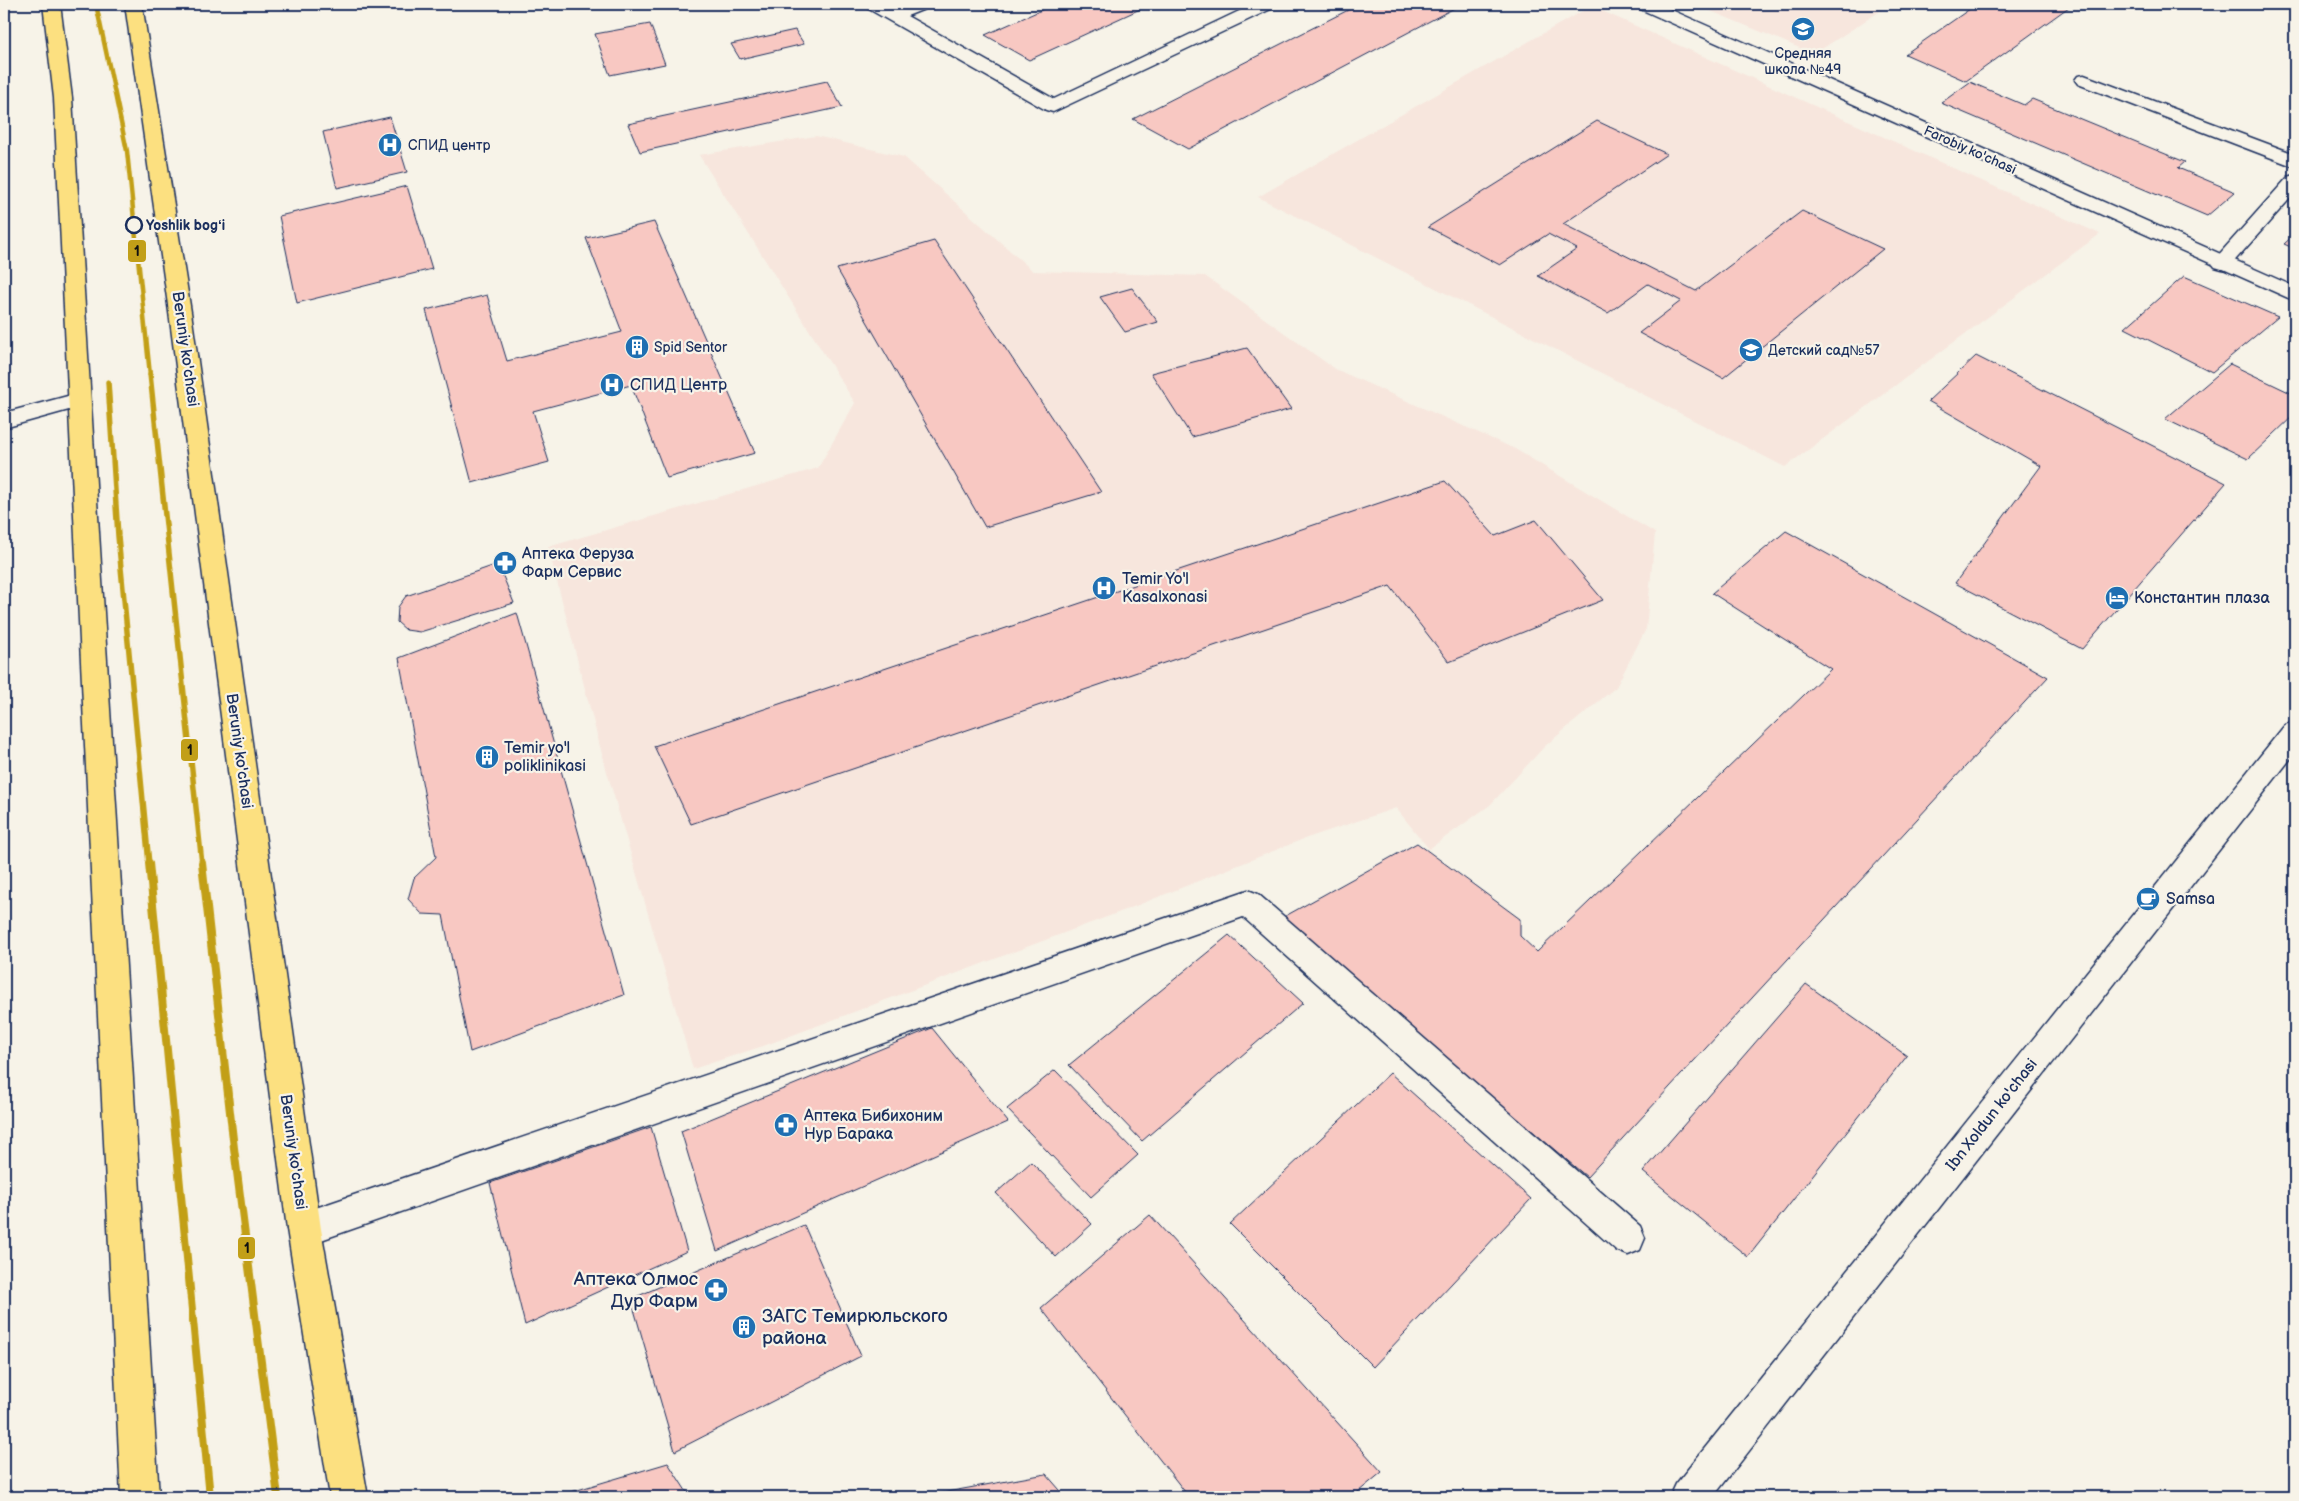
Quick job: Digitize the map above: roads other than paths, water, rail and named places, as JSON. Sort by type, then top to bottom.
[{"type":"main road","points":[[52,4],[63,98],[140,1497]]},
{"type":"main road","name":"Beruniy ko'chasi","points":[[133,4],[180,312],[304,1229],[349,1497]]},
{"type":"street","points":[[873,4],[1053,106],[1267,4]]},
{"type":"street","points":[[894,15],[921,4]]},
{"type":"street","name":"Farobiy ko'chasi","points":[[1644,4],[2295,295]]},
{"type":"street","points":[[2084,80],[2295,161]]},
{"type":"street","points":[[2222,263],[2295,181]]},
{"type":"street","points":[[4,420],[79,400]]},
{"type":"street","name":"Ibn Xoldun ko'chasi","points":[[1689,1497],[2295,733]]},
{"type":"street","points":[[304,1229],[1248,903],[1628,1238]]},
{"type":"place","name":"Средняя школа №49","points":[[1803,29]]},
{"type":"place","name":"СПИД центр","points":[[390,145]]},
{"type":"place","name":"Yoshlik bogʻi","points":[[134,225]]},
{"type":"place","name":"Spid Sentor","points":[[637,347]]},
{"type":"place","name":"Детский сад№57","points":[[1751,350]]},
{"type":"place","name":"СПИД Центр","points":[[612,385]]},
{"type":"place","name":"Аптека Феруза Фарм Сервис","points":[[505,563]]},
{"type":"place","name":"Temir Yo'l Kasalxonasi","points":[[1104,588]]},
{"type":"place","name":"Константин плаза","points":[[2117,598]]},
{"type":"place","name":"Temir yo'l poliklinikasi","points":[[487,757]]},
{"type":"place","name":"Samsa","points":[[2148,899]]},
{"type":"place","name":"Аптека Бибихоним Нур Барака","points":[[786,1125]]},
{"type":"place","name":"Аптека Олмос Дур Фарм","points":[[716,1290]]},
{"type":"place","name":"ЗАГС Темирюльского района","points":[[744,1327]]}]
